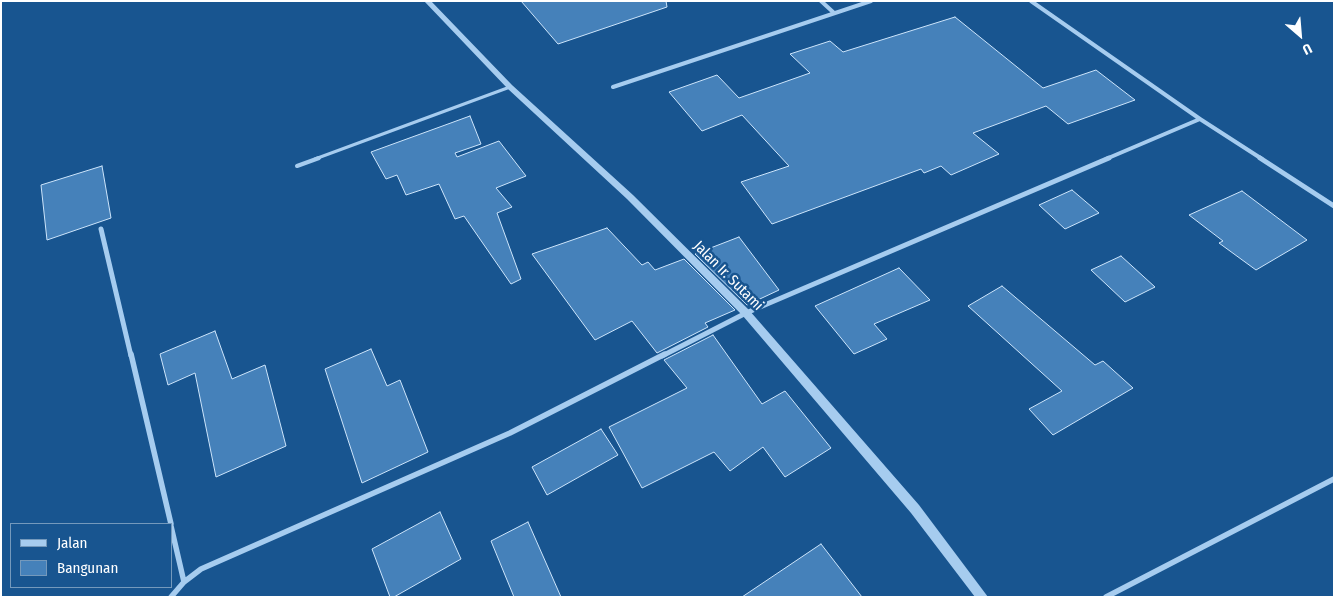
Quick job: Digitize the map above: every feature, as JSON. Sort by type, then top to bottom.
[{"type":"street","name":"Jalan Ir. Sutami","points":[[426,1],[510,86],[630,197],[746,313],[915,509],[982,597]]},
{"type":"street","points":[[821,1],[833,12]]},
{"type":"street","points":[[613,87],[833,12],[871,1]]},
{"type":"street","points":[[1031,1],[1200,119],[1334,206]]},
{"type":"street","points":[[171,597],[184,582],[201,569],[510,433],[746,313],[1200,119]]},
{"type":"street","points":[[101,229],[171,523]]},
{"type":"street","points":[[1106,597],[1334,478]]},
{"type":"street","points":[[172,529],[184,582]]},
{"type":"lane","points":[[297,166],[510,86]]},
{"type":"building","points":[[521,1],[666,1],[667,7],[558,44]]},
{"type":"building","points":[[955,17],[1043,88],[1096,70],[1135,100],[1068,124],[1046,106],[973,133],[999,154],[951,175],[941,166],[924,173],[921,169],[772,224],[741,182],[789,166],[742,115],[702,131],[669,92],[717,75],[739,98],[810,73],[790,54],[830,41],[843,52]]},
{"type":"building","points":[[470,116],[481,144],[455,153],[457,157],[499,141],[526,176],[496,188],[512,207],[497,213],[521,279],[511,284],[464,216],[455,219],[439,184],[406,195],[397,175],[386,179],[371,152]]},
{"type":"building","points":[[102,166],[111,218],[47,240],[41,185]]},
{"type":"building","points":[[1072,190],[1099,213],[1065,229],[1039,205]]},
{"type":"building","points":[[1242,191],[1307,240],[1256,270],[1219,243],[1223,241],[1189,215]]},
{"type":"building","points":[[607,228],[642,265],[648,262],[655,270],[684,259],[735,310],[705,323],[708,327],[657,353],[632,321],[595,340],[532,254]]},
{"type":"building","points":[[739,237],[779,290],[747,305],[695,254]]},
{"type":"building","points":[[1121,256],[1155,287],[1125,302],[1091,270]]},
{"type":"building","points":[[899,268],[930,300],[874,324],[887,339],[854,354],[815,306]]},
{"type":"building","points":[[1002,286],[1095,365],[1103,361],[1133,388],[1053,435],[1029,409],[1062,391],[968,306]]},
{"type":"building","points":[[215,331],[232,379],[265,365],[286,446],[216,477],[195,373],[168,385],[160,354]]},
{"type":"building","points":[[713,335],[762,404],[785,391],[831,448],[785,477],[763,447],[730,471],[714,452],[642,488],[609,427],[687,388],[664,360]]},
{"type":"building","points":[[371,349],[387,386],[400,380],[428,452],[362,483],[325,369]]},
{"type":"building","points":[[601,429],[618,455],[547,495],[532,467]]},
{"type":"building","points":[[440,512],[461,559],[394,597],[390,597],[372,549]]},
{"type":"building","points":[[528,522],[561,597],[514,597],[491,541]]},
{"type":"building","points":[[821,544],[862,597],[742,597]]}]
